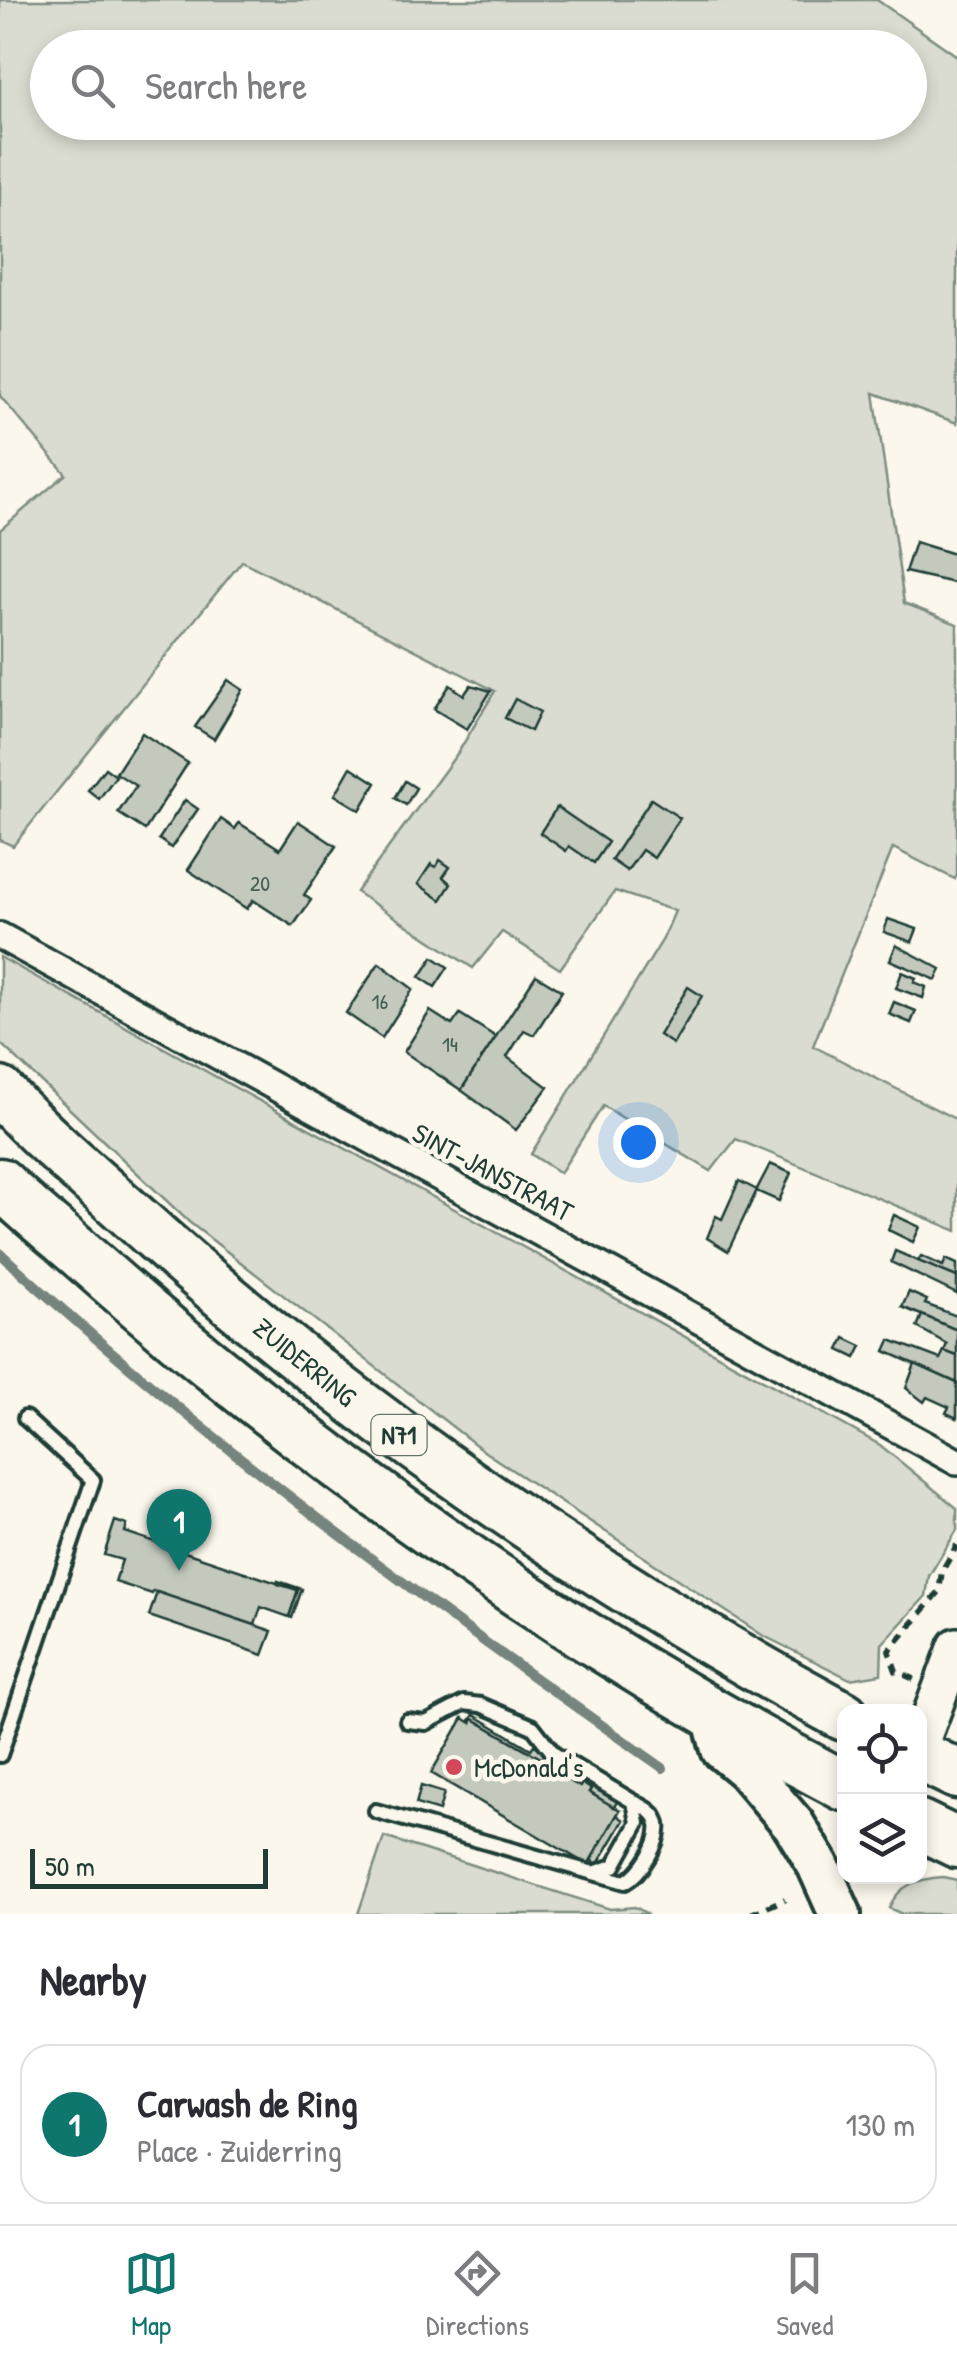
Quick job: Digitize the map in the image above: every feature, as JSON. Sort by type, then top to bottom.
[{"type":"highway","name":"ZUIDERRING","points":[[0,1092],[31,1126],[211,1286],[353,1402],[507,1513],[594,1569],[730,1654],[837,1712]]},
{"type":"highway","name":"N71","points":[[0,1183],[170,1332],[314,1449],[484,1572],[713,1716],[837,1782]]},
{"type":"highway","points":[[927,1759],[957,1774]]},
{"type":"highway","points":[[927,1828],[957,1842]]},
{"type":"main road","points":[[927,1725],[957,1646]]},
{"type":"main road","points":[[713,1716],[722,1749],[746,1769],[794,1825],[843,1914]]},
{"type":"main road","points":[[843,1914],[858,1884]]},
{"type":"street","name":"SINT-JANSTRAAT","points":[[0,936],[957,1462]]},
{"type":"lane","points":[[0,1756],[93,1480],[25,1418]]},
{"type":"lane","points":[[376,1811],[625,1882],[634,1877],[656,1840],[658,1824],[652,1812],[554,1754],[533,1727],[464,1703],[426,1722],[407,1721]]},
{"type":"lane","points":[[592,1874],[614,1866],[638,1823],[634,1802]]},
{"type":"path","points":[[751,1914],[785,1899]]},
{"type":"shaded area","points":[[0,0],[877,0],[920,30],[30,30],[30,140],[927,140],[927,35],[957,56],[957,423],[874,393],[904,603],[957,624],[957,875],[955,879],[893,848],[813,1046],[957,1120],[957,1231],[736,1139],[711,1171],[603,1106],[560,1173],[531,1154],[663,939],[675,911],[615,891],[560,969],[502,932],[473,968],[356,892],[459,751],[495,691],[242,561],[13,846],[0,840],[0,530],[66,474],[0,396]]},
{"type":"shaded area","points":[[0,957],[880,1445],[957,1508],[957,1530],[929,1576],[926,1596],[882,1644],[881,1674],[850,1679],[762,1635],[485,1452],[189,1222],[0,1043]]},
{"type":"shaded area","points":[[384,1837],[610,1909],[635,1907],[648,1914],[358,1914]]},
{"type":"shaded area","points":[[927,1879],[957,1880],[957,1914],[902,1914],[889,1908],[898,1893],[910,1884],[927,1884]]},
{"type":"building","points":[[915,542],[957,555],[954,583],[905,572]]},
{"type":"building","points":[[228,680],[243,690],[214,739],[195,727]]},
{"type":"building","points":[[450,685],[464,695],[471,685],[491,691],[467,729],[434,709]]},
{"type":"building","points":[[515,699],[540,712],[531,731],[505,718]]},
{"type":"building","points":[[142,733],[188,763],[145,830],[118,813],[136,786],[116,773]]},
{"type":"building","points":[[351,767],[376,783],[360,810],[335,795]]},
{"type":"building","points":[[105,768],[116,776],[99,799],[88,790]]},
{"type":"building","points":[[405,781],[416,788],[406,805],[395,798]]},
{"type":"building","points":[[651,799],[680,818],[654,858],[642,850],[627,871],[611,860]]},
{"type":"building","points":[[185,800],[198,809],[171,848],[159,839]]},
{"type":"building","points":[[557,807],[608,842],[594,863],[569,846],[566,851],[540,833]]},
{"type":"building","points":[[221,819],[235,829],[239,823],[280,849],[298,821],[336,846],[304,895],[311,900],[293,926],[253,900],[247,909],[188,870]]},
{"type":"building","points":[[440,860],[450,867],[443,877],[451,884],[441,900],[418,884],[431,864],[436,867]]},
{"type":"building","points":[[888,919],[917,929],[912,942],[884,932]]},
{"type":"building","points":[[896,945],[941,969],[936,980],[890,960]]},
{"type":"building","points":[[433,957],[448,967],[435,987],[420,977]]},
{"type":"building","points":[[379,963],[413,989],[382,1038],[346,1013]]},
{"type":"building","points":[[902,972],[926,987],[923,998],[896,988]]},
{"type":"building","points":[[536,975],[562,991],[534,1035],[524,1030],[507,1057],[548,1087],[516,1130],[461,1090]]},
{"type":"building","points":[[688,987],[702,996],[673,1044],[659,1035]]},
{"type":"building","points":[[894,1002],[916,1011],[911,1023],[889,1014]]},
{"type":"building","points":[[430,1011],[452,1025],[460,1014],[496,1037],[461,1090],[404,1052]]},
{"type":"building","points":[[770,1164],[791,1173],[779,1201],[756,1191]]},
{"type":"building","points":[[739,1181],[757,1190],[728,1251],[707,1238],[716,1216],[722,1219]]},
{"type":"building","points":[[894,1215],[920,1227],[913,1242],[888,1230]]},
{"type":"building","points":[[895,1251],[957,1277],[957,1294],[891,1262]]},
{"type":"building","points":[[921,1256],[943,1266],[946,1259],[957,1264],[957,1277],[918,1261]]},
{"type":"building","points":[[909,1292],[927,1300],[925,1304],[957,1316],[957,1330],[902,1307]]},
{"type":"building","points":[[922,1315],[957,1330],[957,1356],[944,1351],[947,1344],[917,1327]]},
{"type":"building","points":[[845,1338],[862,1346],[856,1358],[839,1350]]},
{"type":"building","points":[[890,1340],[940,1359],[944,1351],[957,1356],[957,1383],[885,1351]]},
{"type":"building","points":[[915,1364],[957,1383],[957,1418],[946,1413],[949,1407],[927,1397],[924,1402],[906,1388]]},
{"type":"building","points":[[115,1521],[127,1525],[125,1532],[298,1590],[289,1617],[261,1607],[255,1625],[115,1582],[122,1560],[104,1555]]},
{"type":"building","points":[[278,1581],[302,1589],[292,1618],[289,1617],[298,1590]]},
{"type":"building","points":[[157,1592],[272,1631],[263,1655],[149,1616]]},
{"type":"building","points":[[474,1715],[531,1749],[534,1745],[546,1752],[542,1759],[473,1719],[469,1722]]},
{"type":"building","points":[[463,1718],[471,1723],[473,1719],[542,1759],[540,1763],[580,1787],[582,1783],[591,1789],[589,1792],[620,1810],[588,1865],[431,1773]]},
{"type":"building","points":[[586,1776],[618,1800],[614,1807],[589,1792],[591,1789],[582,1783]]},
{"type":"building","points":[[421,1786],[444,1793],[439,1811],[416,1804]]},
{"type":"building","points":[[617,1815],[624,1820],[598,1864],[591,1860]]},
{"type":"waterway","points":[[0,1253],[158,1391],[322,1522],[663,1768]]},
{"type":"place","name":"Carwash de Ring","points":[[179,1571]]},
{"type":"place","name":"McDonald's","points":[[454,1767]]}]
